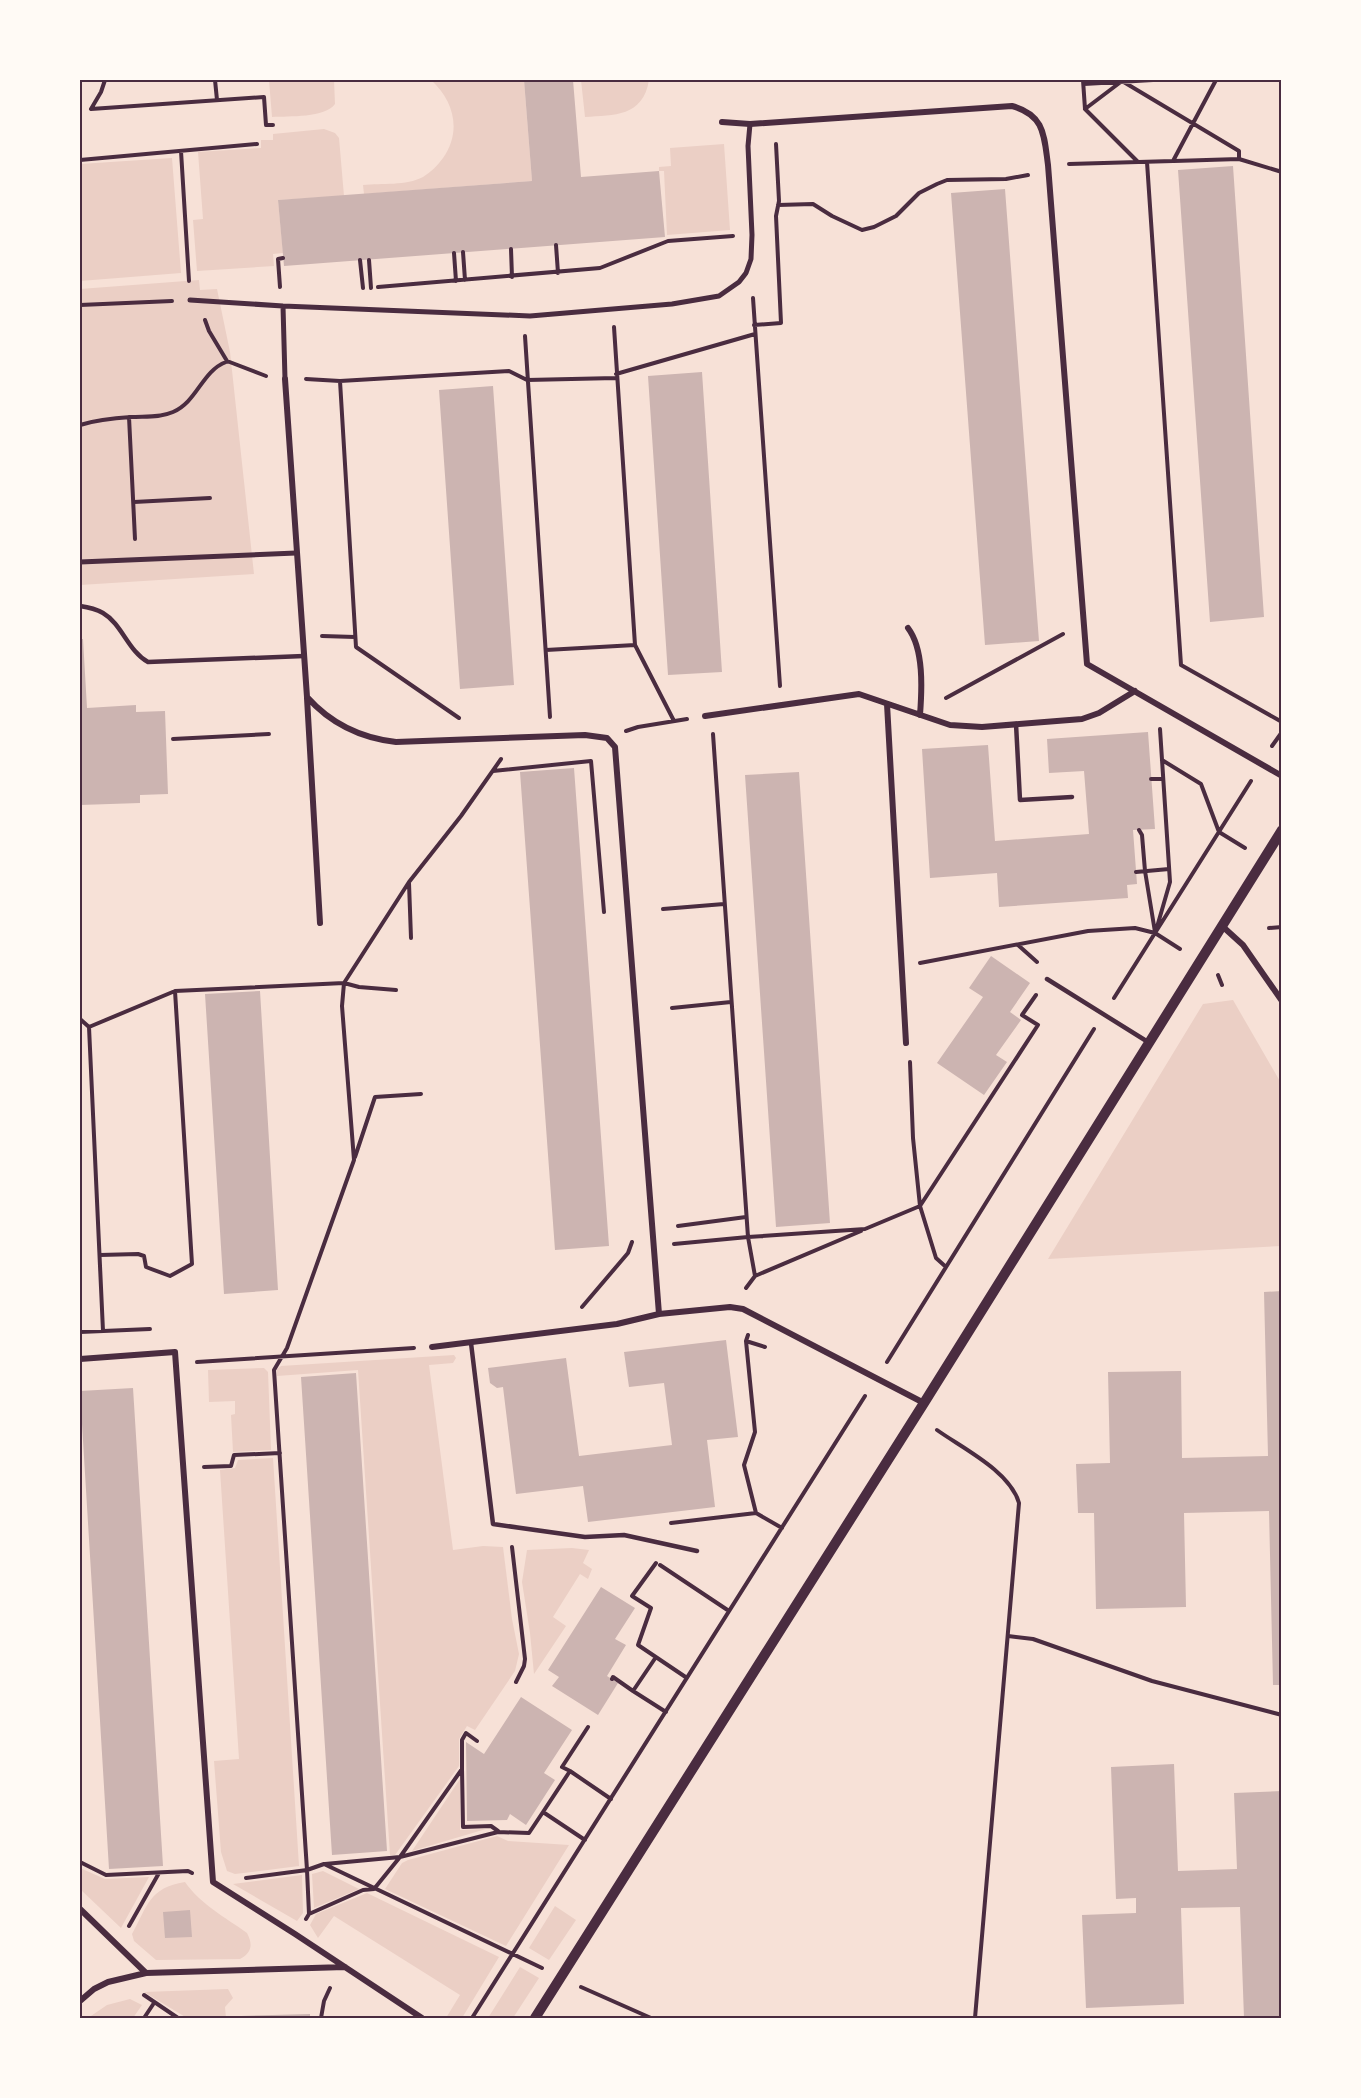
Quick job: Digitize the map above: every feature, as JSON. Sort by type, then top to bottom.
[{"type":"street","points":[[722,122],[750,124],[1012,106],[1023,109],[1039,123],[1044,133],[1048,165],[1087,664],[1281,776]]},
{"type":"street","points":[[190,300],[522,316],[672,304],[719,296],[730,289],[746,273],[751,259],[748,146],[750,124]]},
{"type":"street","points":[[282,306],[320,923]]},
{"type":"street","points":[[80,562],[296,553]]},
{"type":"street","points":[[908,628],[916,643],[922,686],[920,715]]},
{"type":"street","points":[[708,716],[859,694],[950,725],[982,727],[1082,719],[1100,713],[1135,691]]},
{"type":"street","points":[[307,697],[317,708],[342,726],[375,740],[396,742],[592,735],[607,738],[615,747],[659,1314]]},
{"type":"street","points":[[887,704],[906,1043]]},
{"type":"street","points":[[535,2019],[924,1403],[1281,830]]},
{"type":"street","points":[[1221,926],[1243,945],[1281,1001]]},
{"type":"street","points":[[432,1347],[617,1324],[659,1314],[737,1307],[755,1314],[924,1403]]},
{"type":"street","points":[[80,1359],[175,1352],[213,1882],[296,1934],[422,2019]]},
{"type":"street","points":[[80,1909],[146,1972]]},
{"type":"street","points":[[80,2001],[94,1989],[124,1977],[146,1972],[346,1967]]},
{"type":"lane","points":[[80,606],[103,613],[112,620],[135,652],[148,662],[304,656]]},
{"type":"lane","points":[[1016,724],[1020,800],[1072,797]]},
{"type":"lane","points":[[1047,979],[1148,1042]]},
{"type":"lane","points":[[471,1343],[493,1524],[585,1537],[624,1535],[697,1551]]},
{"type":"path","points":[[105,80],[91,109],[264,98],[266,125],[273,125]]},
{"type":"path","points":[[215,80],[217,100]]},
{"type":"path","points":[[1138,162],[1085,109],[1083,82],[1154,80]]},
{"type":"path","points":[[1173,161],[1216,80]]},
{"type":"path","points":[[1085,109],[1122,81]]},
{"type":"path","points":[[1122,81],[1239,151],[1239,159]]},
{"type":"path","points":[[80,160],[256,144]]},
{"type":"path","points":[[754,325],[781,323],[776,216],[778,206],[776,144]]},
{"type":"path","points":[[80,305],[190,300],[181,151]]},
{"type":"path","points":[[1048,165],[1239,159],[1281,172]]},
{"type":"path","points":[[1146,162],[1181,665],[1281,722]]},
{"type":"path","points":[[778,206],[813,204],[862,230],[896,216],[927,188],[947,180],[1006,179],[1028,175]]},
{"type":"path","points":[[352,289],[600,268],[668,241],[752,235]]},
{"type":"path","points":[[556,245],[558,273]]},
{"type":"path","points":[[511,249],[512,277]]},
{"type":"path","points":[[463,252],[465,280]]},
{"type":"path","points":[[454,254],[456,281]]},
{"type":"path","points":[[279,273],[278,259],[283,258]]},
{"type":"path","points":[[360,260],[363,288]]},
{"type":"path","points":[[369,260],[371,288]]},
{"type":"path","points":[[203,301],[209,331],[226,362],[262,375],[285,379],[340,381],[509,371],[527,380],[616,376],[755,334]]},
{"type":"path","points":[[753,307],[781,705]]},
{"type":"path","points":[[614,308],[616,376],[635,645],[674,721]]},
{"type":"path","points":[[522,316],[525,325],[552,736]]},
{"type":"path","points":[[80,425],[99,420],[158,416],[174,412],[189,401],[212,369],[226,362]]},
{"type":"path","points":[[340,381],[356,647],[466,723]]},
{"type":"path","points":[[129,417],[136,559]]},
{"type":"path","points":[[134,502],[210,498]]},
{"type":"path","points":[[946,698],[1065,633]]},
{"type":"path","points":[[546,650],[635,645]]},
{"type":"path","points":[[1155,933],[1170,882],[1159,705]]},
{"type":"path","points":[[607,738],[638,727],[708,716],[746,1217],[755,1276]]},
{"type":"path","points":[[540,718],[550,717]]},
{"type":"path","points":[[173,739],[269,734]]},
{"type":"path","points":[[1161,760],[1201,784],[1219,832],[1248,850]]},
{"type":"path","points":[[493,771],[591,761],[605,920]]},
{"type":"path","points":[[1151,779],[1163,779]]},
{"type":"path","points":[[1139,830],[1142,835],[1155,933]]},
{"type":"path","points":[[1136,872],[1170,869]]},
{"type":"path","points":[[409,882],[411,938]]},
{"type":"path","points":[[663,909],[724,904]]},
{"type":"path","points":[[1269,928],[1281,927]]},
{"type":"path","points":[[902,966],[1088,931],[1135,928],[1155,933],[1185,951]]},
{"type":"path","points":[[1217,973],[1222,985]]},
{"type":"path","points":[[730,1307],[755,1276],[920,1206],[947,1161],[1038,1025],[1022,1015],[1047,979]]},
{"type":"path","points":[[354,1160],[342,1006],[344,983],[358,987],[396,990]]},
{"type":"path","points":[[100,1255],[138,1254],[144,1256],[146,1267],[170,1276],[192,1264],[175,991]]},
{"type":"path","points":[[672,1008],[731,1002]]},
{"type":"path","points":[[80,1019],[89,1027],[104,1330]]},
{"type":"path","points":[[906,1043],[910,1066],[913,1138],[920,1206],[936,1258],[946,1267]]},
{"type":"path","points":[[309,1914],[274,1370],[287,1348],[375,1096],[421,1094]]},
{"type":"path","points":[[678,1226],[746,1217]]},
{"type":"path","points":[[654,1246],[865,1229]]},
{"type":"path","points":[[582,1308],[628,1252],[632,1243],[631,1231]]},
{"type":"path","points":[[755,1314],[746,1341],[755,1432],[744,1465],[756,1513]]},
{"type":"path","points":[[80,1332],[150,1329]]},
{"type":"path","points":[[176,1364],[432,1347]]},
{"type":"path","points":[[937,1430],[977,1456],[1002,1477],[1016,1494],[1019,1503],[975,2019]]},
{"type":"path","points":[[184,1468],[231,1466],[234,1455],[280,1453]]},
{"type":"path","points":[[665,1524],[756,1513],[782,1528]]},
{"type":"path","points":[[509,1526],[525,1659],[516,1682]]},
{"type":"path","points":[[624,1535],[656,1562],[729,1611]]},
{"type":"path","points":[[656,1562],[632,1596],[651,1608],[638,1645],[687,1678]]},
{"type":"path","points":[[1008,1636],[1033,1639],[1152,1681],[1281,1714]]},
{"type":"path","points":[[633,1690],[656,1657]]},
{"type":"path","points":[[612,1679],[613,1677],[666,1712]]},
{"type":"path","points":[[588,1727],[562,1767],[610,1798]]},
{"type":"path","points":[[477,1741],[466,1733],[462,1740],[463,1827],[491,1826],[498,1832]]},
{"type":"path","points":[[296,1934],[309,1914],[363,1890],[374,1889],[400,1857],[462,1768]]},
{"type":"path","points":[[80,1862],[106,1875],[188,1871],[213,1882],[307,1870],[324,1864],[400,1857],[498,1832],[529,1833],[570,1771]]},
{"type":"path","points":[[543,1812],[585,1840]]},
{"type":"path","points":[[324,1864],[490,1945],[651,2019]]},
{"type":"path","points":[[118,1946],[159,1872]]},
{"type":"path","points":[[321,2019],[324,2001],[330,1988],[346,1967]]},
{"type":"path","points":[[124,1977],[154,2003],[178,2019]]},
{"type":"path","points":[[144,2019],[154,2003]]},
{"type":"shaded area","points":[[269,80],[334,80],[335,104],[330,109],[315,114],[272,117]]},
{"type":"shaded area","points":[[431,80],[524,80],[532,181],[364,194],[363,185],[402,183],[423,177],[434,169],[449,148],[454,127],[453,117],[445,97]]},
{"type":"shaded area","points":[[581,80],[649,80],[641,101],[626,112],[585,117]]},
{"type":"shaded area","points":[[324,129],[335,133],[339,138],[344,196],[278,200],[283,253],[273,254],[274,266],[197,271],[193,220],[203,219],[198,152],[261,148],[261,140],[273,140],[273,134]]},
{"type":"shaded area","points":[[724,144],[730,230],[667,235],[664,171],[659,171],[659,167],[671,166],[670,148]]},
{"type":"shaded area","points":[[172,158],[181,273],[80,281],[80,164]]},
{"type":"shaded area","points":[[199,280],[200,290],[217,289],[230,352],[254,574],[80,585],[80,289]]},
{"type":"shaded area","points":[[1233,1000],[1281,1083],[1281,1246],[1048,1259],[1203,1004]]},
{"type":"shaded area","points":[[454,1355],[456,1358],[453,1363],[429,1365],[453,1550],[483,1546],[503,1547],[519,1654],[515,1671],[475,1730],[467,1726],[459,1739],[459,1766],[395,1855],[390,1855],[358,1370],[277,1376],[277,1369],[281,1366]]},
{"type":"shaded area","points":[[264,1368],[268,1372],[271,1450],[233,1452],[231,1415],[235,1414],[235,1401],[209,1402],[208,1370]]},
{"type":"shaded area","points":[[273,1458],[299,1866],[235,1874],[227,1871],[221,1852],[214,1761],[239,1759],[220,1470],[235,1468],[238,1460]]},
{"type":"shaded area","points":[[572,1548],[589,1550],[583,1563],[592,1569],[588,1579],[580,1574],[553,1617],[566,1626],[534,1674],[522,1582],[527,1550]]},
{"type":"shaded area","points":[[460,1779],[460,1830],[486,1829],[412,1851]]},
{"type":"shaded area","points":[[497,1836],[508,1841],[569,1845],[506,1946],[385,1889],[402,1863],[408,1860]]},
{"type":"shaded area","points":[[80,1868],[105,1879],[149,1877],[121,1928],[80,1889]]},
{"type":"shaded area","points":[[323,1871],[359,1889],[314,1908],[312,1874]]},
{"type":"shaded area","points":[[302,1875],[303,1913],[297,1921],[233,1884]]},
{"type":"shaded area","points":[[185,1882],[205,1904],[247,1933],[250,1948],[244,1957],[240,1959],[156,1960],[134,1941],[132,1934],[151,1899],[164,1889]]},
{"type":"shaded area","points":[[367,1893],[499,1957],[462,2018],[446,2018],[460,1995],[334,1916],[318,1938],[310,1925],[316,1914]]},
{"type":"shaded area","points":[[555,1906],[576,1920],[549,1960],[529,1948]]},
{"type":"shaded area","points":[[520,1967],[539,1978],[513,2018],[488,2018]]},
{"type":"shaded area","points":[[228,1989],[233,1998],[225,2007],[226,2018],[187,2018],[144,1992]]},
{"type":"shaded area","points":[[130,1999],[142,2005],[133,2018],[88,2018],[107,2005]]},
{"type":"building","points":[[524,80],[573,80],[581,177],[659,171],[665,237],[284,266],[278,200],[532,181]]},
{"type":"building","points":[[1233,166],[1264,617],[1210,622],[1178,170]]},
{"type":"building","points":[[1005,189],[1039,641],[985,645],[951,193]]},
{"type":"building","points":[[702,372],[722,672],[668,675],[648,376]]},
{"type":"building","points":[[493,386],[514,685],[460,689],[439,390]]},
{"type":"building","points":[[80,639],[83,639],[87,708],[136,705],[136,712],[165,711],[168,794],[140,795],[140,803],[80,805]]},
{"type":"building","points":[[1148,732],[1155,829],[1133,830],[1137,884],[1127,885],[1128,898],[999,907],[997,873],[930,878],[922,749],[988,745],[995,841],[1089,834],[1084,771],[1049,773],[1047,739]]},
{"type":"building","points":[[574,768],[609,1246],[555,1250],[520,772]]},
{"type":"building","points":[[799,772],[830,1223],[776,1227],[745,775]]},
{"type":"building","points":[[991,956],[1030,983],[1010,1012],[1021,1020],[996,1055],[1007,1062],[984,1095],[937,1063],[983,997],[969,988]]},
{"type":"building","points":[[260,991],[278,1290],[224,1294],[205,994]]},
{"type":"building","points":[[1282,1291],[1282,1685],[1273,1685],[1269,1511],[1184,1513],[1186,1607],[1096,1609],[1094,1513],[1078,1513],[1076,1464],[1110,1463],[1108,1372],[1181,1371],[1182,1458],[1268,1456],[1264,1292]]},
{"type":"building","points":[[726,1340],[738,1437],[707,1440],[715,1507],[588,1522],[583,1486],[516,1494],[503,1387],[497,1388],[490,1383],[488,1368],[566,1358],[579,1456],[672,1445],[664,1383],[629,1387],[624,1352]]},
{"type":"building","points":[[356,1373],[387,1851],[332,1855],[301,1377]]},
{"type":"building","points":[[133,1388],[163,1866],[109,1869],[80,1391]]},
{"type":"building","points":[[601,1587],[635,1608],[615,1639],[626,1645],[607,1676],[618,1683],[598,1715],[552,1686],[559,1677],[548,1670]]},
{"type":"building","points":[[521,1697],[572,1730],[544,1773],[555,1780],[526,1825],[510,1814],[507,1820],[467,1821],[466,1742],[484,1754]]},
{"type":"building","points":[[1174,1764],[1178,1871],[1237,1869],[1234,1793],[1282,1791],[1282,2018],[1244,2018],[1240,1907],[1181,1908],[1184,2004],[1086,2008],[1082,1915],[1136,1913],[1136,1898],[1116,1899],[1111,1767]]},
{"type":"building","points":[[190,1910],[192,1937],[165,1938],[163,1912]]},
{"type":"building","points":[[310,2014],[310,2018],[241,2018],[241,2016]]}]
